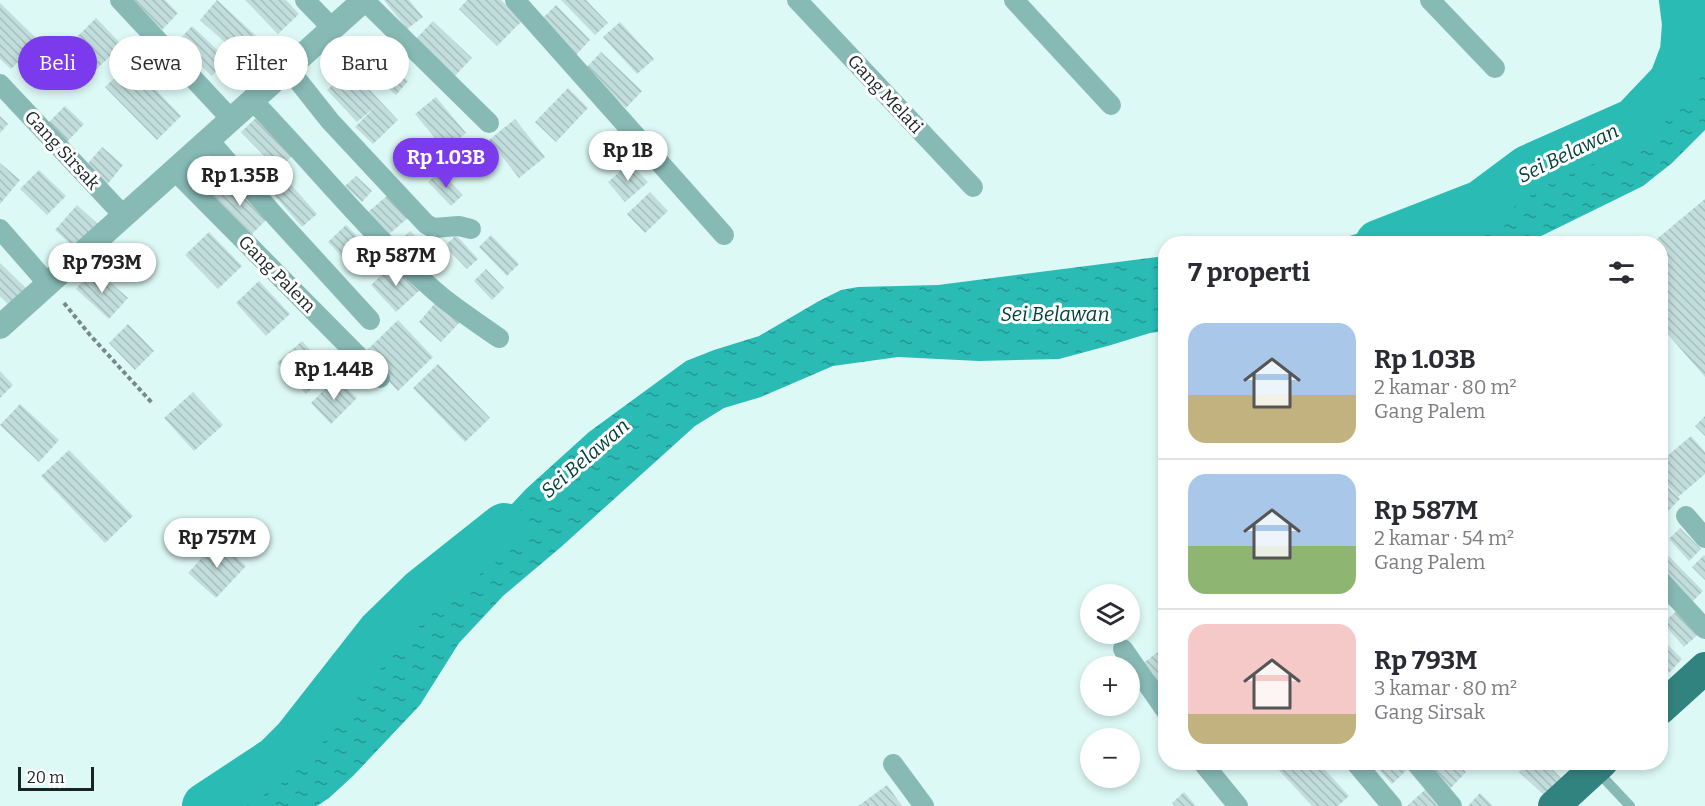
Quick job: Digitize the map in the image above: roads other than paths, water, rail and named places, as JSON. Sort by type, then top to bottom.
[{"type":"main road","points":[[1668,702],[1705,668]]},
{"type":"main road","points":[[1554,806],[1589,770]]},
{"type":"street","points":[[120,0],[231,119]]},
{"type":"street","points":[[305,0],[332,28]]},
{"type":"street","points":[[308,50],[364,0],[489,123]]},
{"type":"street","points":[[515,0],[724,235]]},
{"type":"street","name":"Gang Melati","points":[[797,0],[973,187]]},
{"type":"street","points":[[1014,0],[1111,105]]},
{"type":"street","points":[[1430,0],[1495,68]]},
{"type":"street","name":"Gang Sirsak","points":[[0,84],[124,216]]},
{"type":"street","points":[[0,327],[263,90]]},
{"type":"street","points":[[305,90],[330,121],[426,224],[433,228],[459,225],[471,229]]},
{"type":"street","points":[[252,100],[403,261],[465,316],[499,338]]},
{"type":"street","points":[[208,139],[370,320]]},
{"type":"street","name":"Gang Palem","points":[[174,170],[380,378]]},
{"type":"street","points":[[0,229],[48,284]]},
{"type":"street","points":[[1686,516],[1705,538]]},
{"type":"street","points":[[1668,589],[1705,629]]},
{"type":"street","points":[[1123,649],[1158,699]]},
{"type":"street","points":[[893,764],[924,806]]},
{"type":"street","points":[[1209,770],[1239,806]]},
{"type":"street","points":[[1362,770],[1392,806]]},
{"type":"street","points":[[1422,770],[1452,806]]},
{"type":"lane","points":[[1600,770],[1630,806]]},
{"type":"water","name":"Sei Belawan","points":[[1678,0],[1705,0],[1705,130],[1672,163],[1643,186],[1541,236],[1350,236],[1424,213],[1579,150],[1621,118],[1664,77],[1677,48],[1683,25]]},
{"type":"water","name":"Sei Belawan","points":[[1158,257],[1158,332],[1059,359],[979,361],[898,357],[833,366],[761,397],[724,408],[695,426],[503,596],[459,643],[420,705],[329,798],[317,806],[215,806],[301,727],[336,687],[526,489],[589,432],[686,361],[759,336],[841,290],[858,287],[938,285]]},
{"type":"waterway","name":"Sei Belawan","points":[[1396,236],[1481,203],[1528,168],[1634,121],[1672,81],[1683,52],[1685,24],[1682,0]]},
{"type":"waterway","name":"Sei Belawan","points":[[205,806],[276,759],[296,739],[380,632],[422,591],[504,526]]}]
